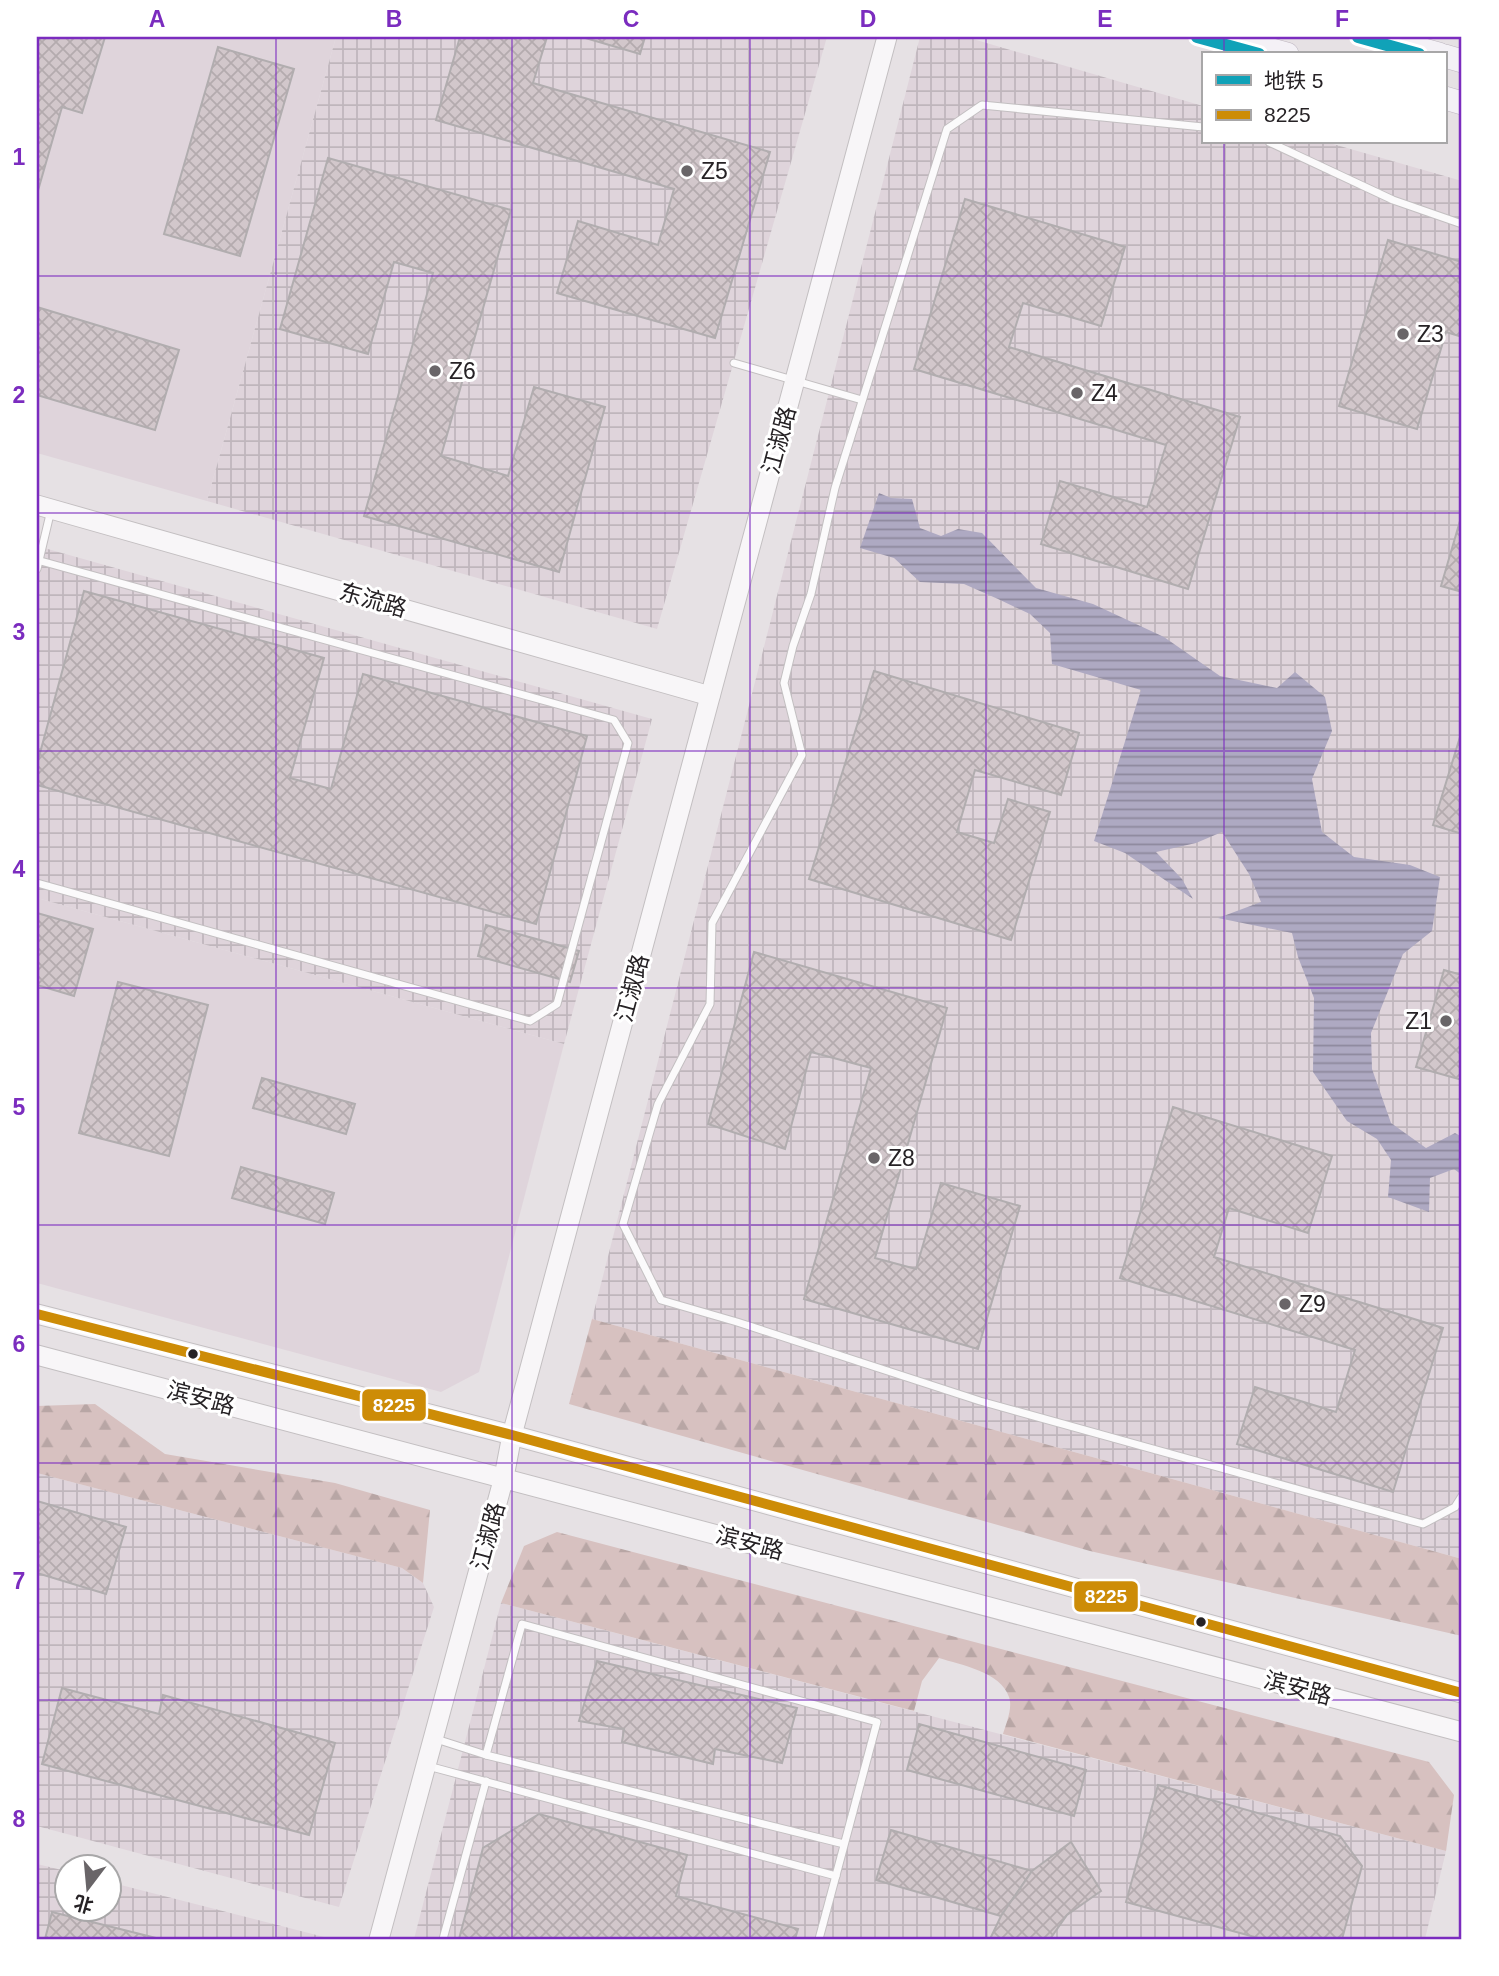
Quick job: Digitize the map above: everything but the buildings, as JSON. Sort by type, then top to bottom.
[{"type":"main road","name":"江淑路","points":[[379,1939],[887,37]]},
{"type":"main road","points":[[1224,37],[1280,52]]},
{"type":"main road","points":[[1377,37],[1432,52]]},
{"type":"main road","name":"东流路","points":[[44,507],[710,696]]},
{"type":"main road","name":"滨安路","points":[[37,1314],[512,1435],[1462,1693]]},
{"type":"main road","name":"滨安路","points":[[37,1355],[1462,1732]]},
{"type":"lane","points":[[1202,127],[982,105],[947,130],[835,488],[811,594],[793,646],[784,683],[802,755],[712,923],[710,1004],[658,1104],[623,1224],[661,1300],[980,1401],[1423,1524],[1455,1507],[1462,1496]]},
{"type":"lane","points":[[1273,144],[1393,200],[1462,224]]},
{"type":"lane","points":[[734,363],[862,400]]},
{"type":"lane","points":[[37,883],[530,1021],[557,1003],[628,743],[614,720],[38,563],[44,507]]},
{"type":"lane","points":[[486,1755],[522,1623],[877,1722],[819,1939]]},
{"type":"lane","points":[[432,1738],[486,1755],[844,1844]]},
{"type":"lane","points":[[425,1765],[836,1876]]},
{"type":"lane","points":[[443,1939],[486,1781]]},
{"type":"shaded area","points":[[37,37],[336,37],[207,501],[37,453]]},
{"type":"shaded area","points":[[336,37],[827,37],[657,629],[207,501]]},
{"type":"shaded area","points":[[920,37],[966,37],[1202,106],[1202,144],[1333,144],[1462,181],[1462,1559],[592,1319]]},
{"type":"shaded area","points":[[879,493],[891,498],[912,499],[920,528],[941,536],[958,529],[982,533],[1036,588],[1093,604],[1164,637],[1220,676],[1277,688],[1295,672],[1325,697],[1332,731],[1312,779],[1322,832],[1354,857],[1410,865],[1440,877],[1432,931],[1403,954],[1371,1033],[1372,1069],[1391,1123],[1426,1148],[1455,1133],[1462,1137],[1462,1175],[1454,1169],[1430,1178],[1429,1212],[1388,1197],[1391,1160],[1377,1139],[1347,1121],[1313,1072],[1314,998],[1292,933],[1218,918],[1261,902],[1249,874],[1222,832],[1196,843],[1156,852],[1182,879],[1193,899],[1125,853],[1094,841],[1141,690],[1052,664],[1050,633],[1030,614],[964,584],[920,582],[894,558],[860,548]]},
{"type":"shaded area","points":[[37,546],[652,719],[564,1044],[37,898]]},
{"type":"shaded area","points":[[37,898],[564,1044],[479,1372],[441,1392],[37,1283]]},
{"type":"shaded area","points":[[37,1473],[402,1568],[423,1583],[434,1607],[339,1907],[37,1826]]},
{"type":"shaded area","points":[[501,1603],[1446,1851],[1425,1939],[414,1939]]},
{"type":"shaded area","points":[[37,1864],[52,1868],[52,1924],[122,1924],[122,1885],[332,1939],[37,1939]]},
{"type":"green space","points":[[592,1319],[1462,1559],[1462,1636],[1090,1551],[569,1404]]},
{"type":"green space","points":[[95,1404],[165,1454],[335,1483],[430,1510],[423,1583],[402,1568],[37,1473],[37,1406]]},
{"type":"green space","points":[[557,1532],[1429,1762],[1454,1795],[1446,1851],[1003,1734],[1010,1706],[1005,1688],[979,1671],[939,1658],[922,1681],[914,1711],[501,1603],[524,1546]]},
{"type":"metro line","name":"5","points":[[1197,37],[1252,52]]},
{"type":"metro line","name":"5","points":[[1358,37],[1412,52]]},
{"type":"transit line","name":"8225","points":[[37,1314],[512,1435],[1462,1693]]},
{"type":"place","name":"Z5","points":[[687,171]]},
{"type":"place","name":"Z3","points":[[1403,334]]},
{"type":"place","name":"Z6","points":[[435,371]]},
{"type":"place","name":"Z4","points":[[1077,393]]},
{"type":"place","name":"Z1","points":[[1446,1021]]},
{"type":"place","name":"Z8","points":[[874,1158]]},
{"type":"place","name":"Z9","points":[[1285,1304]]}]
